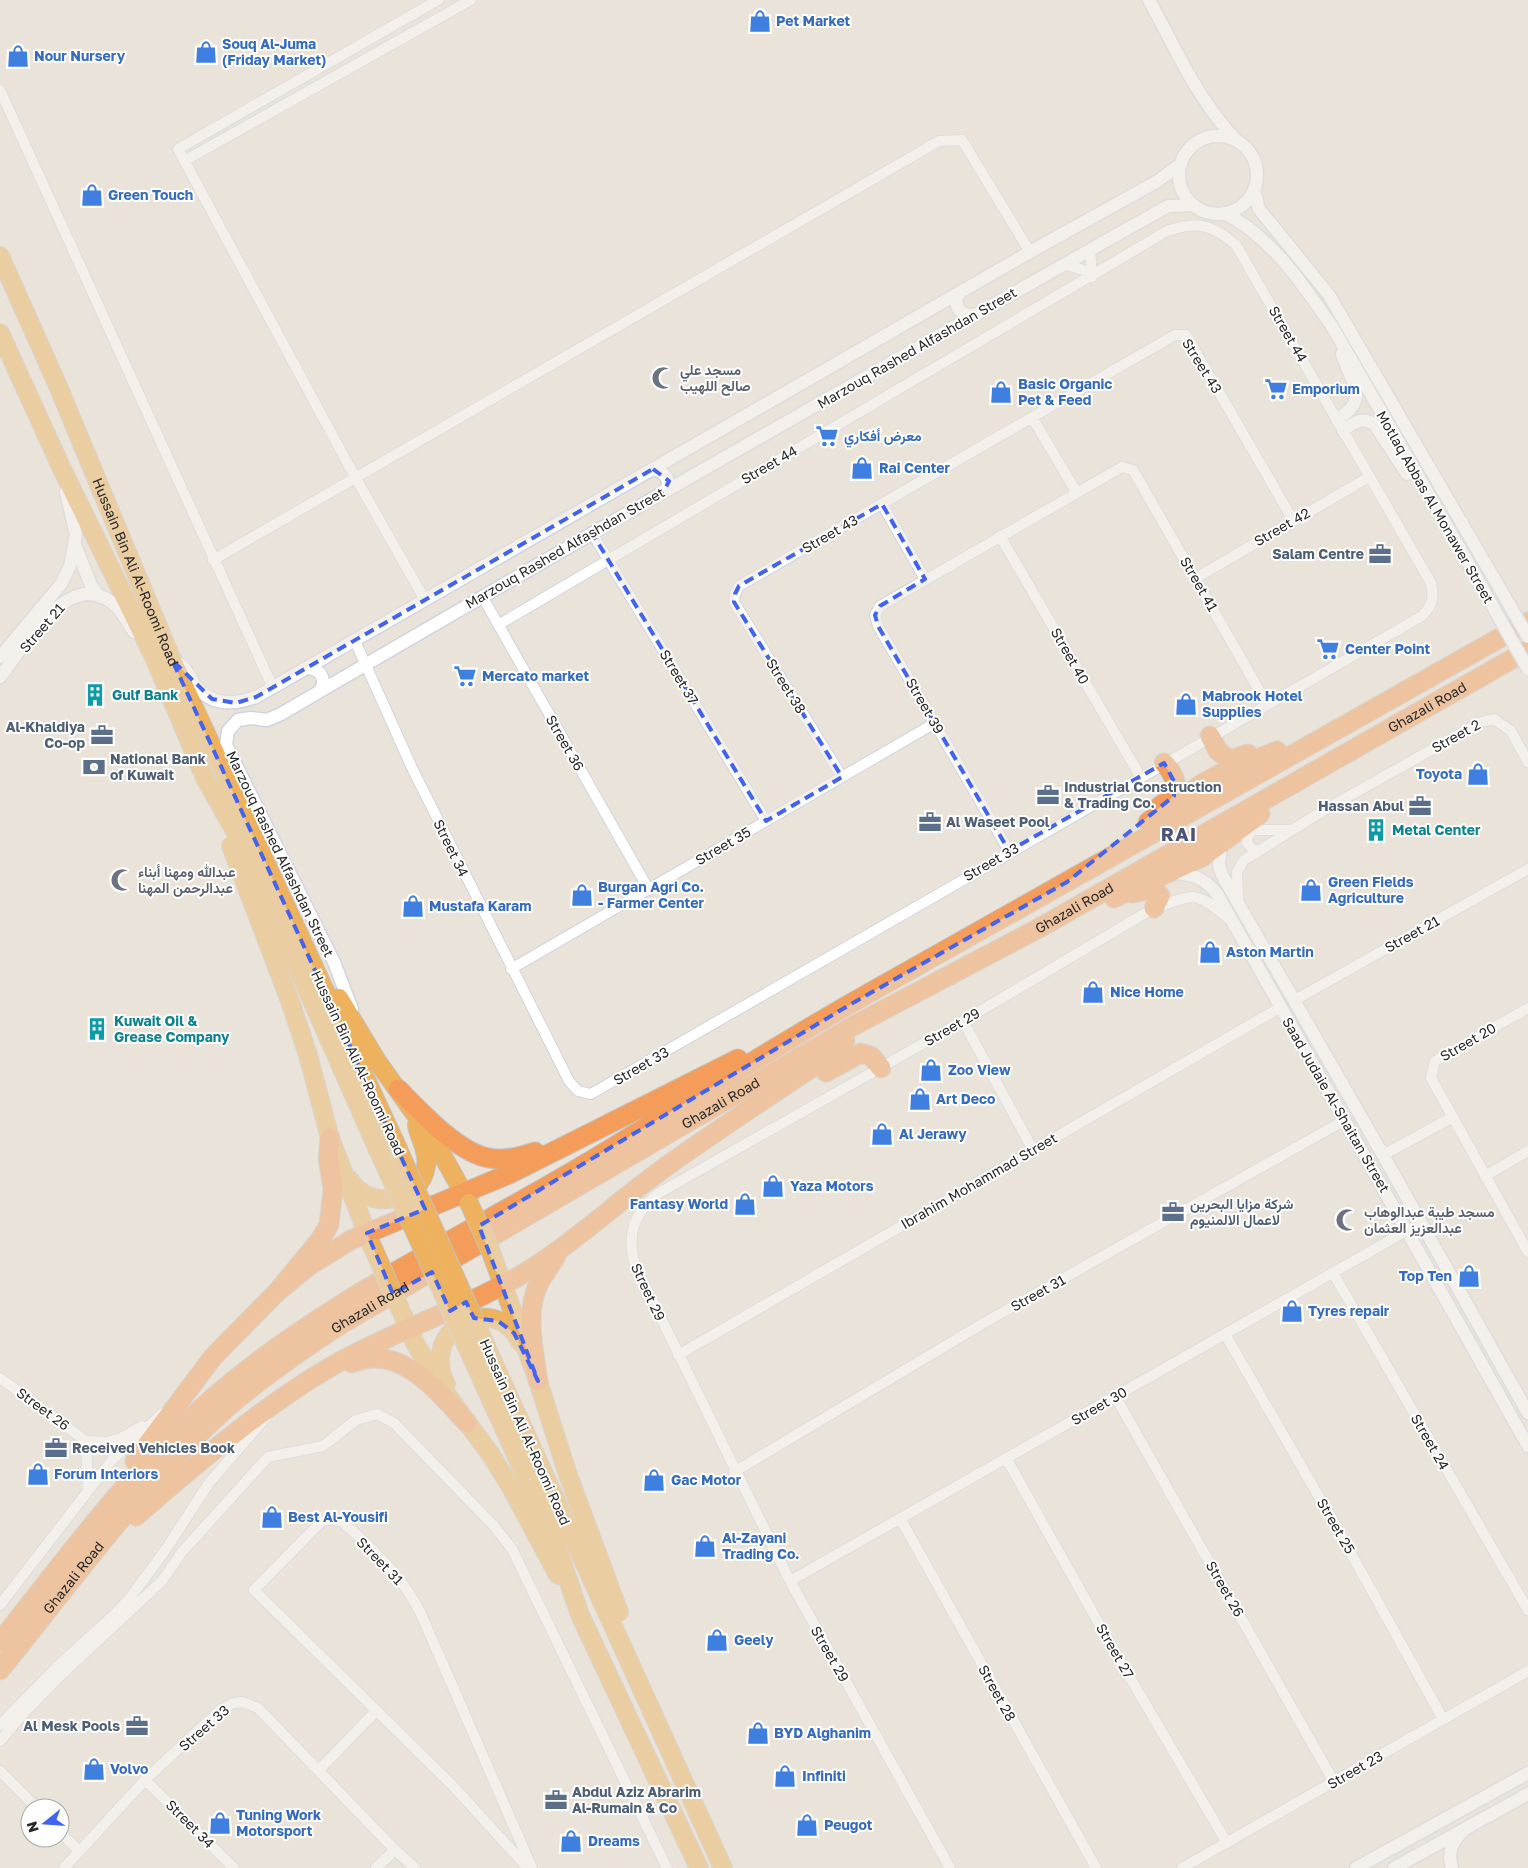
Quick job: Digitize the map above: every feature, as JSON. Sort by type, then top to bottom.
[{"type":"highway","name":"Hussain Bin Ali Al-Roomi Road","points":[[0,256],[58,386],[172,660],[394,1140],[723,1868]]},
{"type":"highway","name":"Hussain Bin Ali Al-Roomi Road","points":[[0,333],[62,469],[154,657],[206,778],[245,849],[378,1150],[555,1541],[580,1615],[698,1868]]},
{"type":"highway","name":"Ghazali Road","points":[[0,1642],[108,1505],[185,1423],[251,1367],[295,1334],[406,1267],[528,1199],[851,1004],[1528,622]]},
{"type":"highway","name":"Ghazali Road","points":[[0,1670],[146,1490],[194,1439],[250,1388],[303,1349],[343,1323],[855,1025],[1041,927],[1528,650]]},
{"type":"highway","points":[[1066,882],[1130,834],[1210,780],[1290,746],[1328,734]]},
{"type":"highway","points":[[1210,736],[1218,751],[1230,760],[1273,745],[1290,746]]},
{"type":"highway","points":[[1041,927],[1118,897],[1202,856],[1340,756]]},
{"type":"highway","points":[[1130,834],[1140,822],[1174,796],[1175,783],[1164,762]]},
{"type":"highway","points":[[206,778],[290,1001],[316,1083],[330,1138],[370,1240],[409,1329],[435,1378],[512,1489],[580,1615]]},
{"type":"highway","points":[[1118,897],[1153,890],[1160,896],[1154,908]]},
{"type":"highway","points":[[278,891],[359,1032],[435,1142],[466,1198],[491,1252],[538,1381],[568,1475],[627,1636],[638,1680]]},
{"type":"highway","points":[[277,1292],[329,1252],[370,1240],[466,1198],[592,1131],[851,1004]]},
{"type":"highway","points":[[94,1553],[226,1438],[275,1403],[300,1386],[362,1350],[503,1284],[562,1248],[660,1170],[840,1049],[855,1025]]},
{"type":"highway","points":[[758,1105],[789,1093],[856,1054],[871,1056],[881,1068]]},
{"type":"highway","points":[[398,1089],[452,1139],[476,1154],[488,1158],[504,1159],[521,1156],[592,1131]]},
{"type":"highway","points":[[330,1138],[336,1143],[348,1177],[354,1187],[374,1199],[391,1200],[416,1188],[425,1173],[426,1154],[417,1130],[418,1117]]},
{"type":"highway","points":[[108,1505],[122,1479],[213,1357],[277,1292],[320,1240],[329,1225],[333,1189],[328,1158],[330,1138]]},
{"type":"highway","points":[[538,1381],[532,1329],[532,1306],[540,1282],[562,1248]]},
{"type":"highway","points":[[467,1423],[443,1377],[440,1364],[441,1350],[446,1338],[460,1324],[479,1318],[492,1319],[504,1324],[518,1338],[538,1381]]},
{"type":"highway","points":[[300,1386],[358,1361],[373,1357],[390,1359],[405,1365],[467,1423]]},
{"type":"street","points":[[425,600],[355,477],[178,149],[438,0]]},
{"type":"street","points":[[184,161],[470,0]]},
{"type":"street","points":[[1148,0],[1199,91],[1220,124],[1250,152],[1254,161],[1256,170],[1254,189],[1242,205],[1224,213],[1203,210],[1194,205],[1181,186],[1181,164],[1186,153],[1203,139],[1219,136],[1236,140]]},
{"type":"street","points":[[0,90],[273,688]]},
{"type":"street","points":[[213,560],[355,477],[457,421],[939,141],[962,140],[1030,252]]},
{"type":"street","name":"Marzouq Rashed Alfashdan Street","points":[[172,660],[184,667],[196,685],[212,699],[220,702],[236,703],[256,697],[1030,252],[1156,182],[1181,164]]},
{"type":"street","name":"Motlaq Abbas Al Monawer Street","points":[[1254,189],[1259,209],[1329,295],[1528,637]]},
{"type":"street","name":"Marzouq Rashed Alfashdan Street","points":[[359,1032],[334,962],[226,745],[226,738],[232,724],[246,718],[272,718],[972,315],[1168,206],[1194,205]]},
{"type":"street","name":"Motlaq Abbas Al Monawer Street","points":[[1224,213],[1248,226],[1260,237],[1313,299],[1333,328],[1528,669]]},
{"type":"street","name":"Street 44","points":[[498,625],[1092,277],[1167,231],[1186,225],[1205,225],[1222,233],[1236,245],[1431,583],[1433,593]]},
{"type":"street","points":[[1090,250],[1092,277]]},
{"type":"street","points":[[1065,264],[1083,270],[1092,277]]},
{"type":"street","points":[[961,292],[957,296],[957,308],[966,315],[972,315]]},
{"type":"street","points":[[1333,328],[1356,392],[1357,401],[1354,408],[1340,425]]},
{"type":"street","name":"Street 43","points":[[734,594],[739,586],[1033,419],[1175,335],[1186,335],[1293,520]]},
{"type":"street","points":[[1033,419],[1077,493]]},
{"type":"street","points":[[1340,425],[1360,419],[1368,420],[1376,425],[1418,490],[1440,516]]},
{"type":"street","name":"Street 39","points":[[1010,851],[878,626],[875,615],[880,606],[925,579],[1122,467],[1128,467]]},
{"type":"street","name":"Street 41","points":[[1128,467],[1133,470],[1267,704]]},
{"type":"street","points":[[653,468],[666,475],[669,480],[668,487],[664,492]]},
{"type":"street","name":"Street 21","points":[[0,677],[66,575],[75,546],[75,525],[62,469]]},
{"type":"street","name":"Street 42","points":[[1196,578],[1369,476]]},
{"type":"street","points":[[882,504],[925,579]]},
{"type":"street","name":"Street 37","points":[[592,533],[766,821]]},
{"type":"street","name":"Street 40","points":[[1000,536],[1140,776]]},
{"type":"street","points":[[75,546],[91,585],[100,597],[116,607],[154,657]]},
{"type":"street","name":"Street 33","points":[[554,1052],[572,1087],[584,1094],[597,1091],[1164,762],[1422,616],[1432,602],[1433,593]]},
{"type":"street","name":"Street 38","points":[[734,594],[734,602],[842,777]]},
{"type":"street","name":"Street 21","points":[[0,657],[45,610],[74,596],[100,597]]},
{"type":"street","name":"Street 36","points":[[482,596],[649,890]]},
{"type":"street","name":"Street 34","points":[[355,640],[413,770],[554,1052]]},
{"type":"street","points":[[308,668],[316,670],[322,675],[323,684],[320,691]]},
{"type":"street","points":[[256,697],[251,704],[256,718]]},
{"type":"street","name":"Street 2","points":[[1238,903],[1237,872],[1244,860],[1326,809],[1488,719],[1500,721],[1511,731],[1528,762]]},
{"type":"street","name":"Street 35","points":[[511,969],[935,723]]},
{"type":"street","points":[[1261,850],[1253,850],[1247,843],[1247,838],[1252,830],[1294,830]]},
{"type":"street","name":"Saad Judaie Al-Shaitan Street","points":[[1221,842],[1219,865],[1238,903],[1267,950],[1528,1413]]},
{"type":"street","name":"Street 21","points":[[1295,1000],[1528,868]]},
{"type":"street","name":"Saad Judaie Al-Shaitan Street","points":[[1165,873],[1192,874],[1202,880],[1217,894],[1507,1407],[1524,1427],[1528,1446]]},
{"type":"street","name":"Street 29","points":[[950,1868],[790,1581],[734,1472],[635,1265],[631,1252],[633,1224],[639,1212],[648,1201],[659,1193],[963,1021],[1154,908],[1184,898],[1200,897],[1231,920]]},
{"type":"street","points":[[1252,957],[1256,960],[1263,960],[1267,950]]},
{"type":"street","points":[[1271,990],[1271,982],[1276,979],[1281,979],[1285,983]]},
{"type":"street","name":"Ibrahim Mohammad Street","points":[[678,1355],[1281,1007]]},
{"type":"street","name":"Street 20","points":[[1528,1008],[1434,1061],[1431,1078],[1528,1252]]},
{"type":"street","points":[[963,1021],[1033,1150]]},
{"type":"street","points":[[1383,1155],[1453,1117]]},
{"type":"street","name":"Street 31","points":[[734,1472],[982,1324],[1345,1120]]},
{"type":"street","points":[[1485,1176],[1528,1151]]},
{"type":"street","name":"Street 30","points":[[790,1581],[1408,1230]]},
{"type":"street","name":"Street 24","points":[[1332,1273],[1528,1610]]},
{"type":"street","name":"Street 25","points":[[1225,1334],[1333,1521],[1443,1719]]},
{"type":"street","name":"Street 26","points":[[0,1378],[86,1441]]},
{"type":"street","points":[[88,1490],[86,1441],[107,1442],[121,1438],[185,1395]]},
{"type":"street","name":"Street 26","points":[[1115,1396],[1334,1782]]},
{"type":"street","points":[[1507,1407],[1516,1410],[1520,1406],[1521,1400]]},
{"type":"street","points":[[0,1725],[61,1663],[130,1598],[164,1552],[208,1483],[254,1433],[275,1403]]},
{"type":"street","points":[[0,1605],[112,1460],[166,1409]]},
{"type":"street","points":[[0,1741],[62,1674],[162,1581],[182,1552],[268,1457],[323,1446],[356,1420],[377,1414],[394,1423],[494,1526],[512,1549],[667,1868]]},
{"type":"street","name":"Street 27","points":[[1006,1458],[1115,1652],[1227,1843]]},
{"type":"street","name":"Street 28","points":[[900,1518],[1096,1868]]},
{"type":"street","name":"Street 31","points":[[528,1868],[453,1786],[254,1590],[317,1525],[326,1520],[335,1519],[344,1524],[397,1576],[408,1590],[421,1614],[532,1868]]},
{"type":"street","name":"Street 23","points":[[1182,1868],[1528,1671]]},
{"type":"street","name":"Street 33","points":[[64,1868],[145,1780],[225,1706],[242,1702],[258,1708],[395,1850],[415,1868]]},
{"type":"street","points":[[319,1770],[376,1711]]},
{"type":"street","points":[[0,1771],[27,1798]]},
{"type":"street","points":[[1356,1868],[1528,1773]]},
{"type":"street","name":"Street 34","points":[[145,1780],[234,1868]]},
{"type":"street","points":[[1394,1868],[1528,1794]]},
{"type":"street","points":[[1452,1868],[1450,1854],[1452,1846],[1469,1826]]},
{"type":"street","points":[[70,1842],[79,1851]]},
{"type":"street","points":[[376,1868],[395,1850]]},
{"type":"highlighted area","points":[[653,469],[669,481],[664,491],[592,533],[766,821],[842,777],[734,602],[735,594],[739,586],[882,504],[925,579],[880,606],[875,615],[878,626],[1009,851],[1164,763],[1175,783],[1174,796],[1067,882],[851,1004],[479,1226],[538,1381],[514,1333],[498,1321],[474,1318],[466,1302],[450,1311],[432,1272],[393,1294],[367,1233],[425,1209],[172,660],[212,699],[236,703],[256,697]]},
{"type":"place","name":"Pet Market","points":[[760,21]]},
{"type":"place","name":"Souq Al-Juma (Friday Market)","points":[[206,52]]},
{"type":"place","name":"Nour Nursery","points":[[18,56]]},
{"type":"place","name":"Green Touch","points":[[92,195]]},
{"type":"place","name":"مسجد علي صالح اللهيب","points":[[663,378]]},
{"type":"place","name":"Emporium","points":[[1276,389]]},
{"type":"place","name":"Basic Organic Pet & Feed","points":[[1001,392]]},
{"type":"place","name":"معرض أفكاري","points":[[827,436]]},
{"type":"place","name":"Rai Center","points":[[862,468]]},
{"type":"place","name":"Salam Centre","points":[[1380,554]]},
{"type":"place","name":"Center Point","points":[[1328,649]]},
{"type":"place","name":"Mercato market","points":[[465,676]]},
{"type":"place","name":"Gulf Bank","points":[[95,695]]},
{"type":"place","name":"Mabrook Hotel Supplies","points":[[1186,704]]},
{"type":"place","name":"Al-Khaldiya Co-op","points":[[102,735]]},
{"type":"place","name":"National Bank of Kuwait","points":[[94,767]]},
{"type":"place","name":"Toyota","points":[[1478,774]]},
{"type":"place","name":"Industrial Construction & Trading Co.","points":[[1048,795]]},
{"type":"place","name":"Hassan Abul","points":[[1420,806]]},
{"type":"place","name":"Al Waseet Pool","points":[[930,822]]},
{"type":"place","name":"Metal Center","points":[[1376,830]]},
{"type":"place","name":"عبدالله ومهنا أبناء عبدالرحمن المهنا","points":[[122,880]]},
{"type":"place","name":"Green Fields Agriculture","points":[[1311,890]]},
{"type":"place","name":"Burgan Agri Co. - Farmer Center","points":[[582,895]]},
{"type":"place","name":"Mustafa Karam","points":[[413,906]]},
{"type":"place","name":"Aston Martin","points":[[1210,952]]},
{"type":"place","name":"Nice Home","points":[[1093,992]]},
{"type":"place","name":"Kuwait Oil & Grease Company","points":[[97,1029]]},
{"type":"place","name":"Zoo View","points":[[931,1070]]},
{"type":"place","name":"Art Deco","points":[[920,1099]]},
{"type":"place","name":"Al Jerawy","points":[[882,1134]]},
{"type":"place","name":"Yaza Motors","points":[[773,1186]]},
{"type":"place","name":"Fantasy World","points":[[745,1204]]},
{"type":"place","name":"شركة مزايا البحرين لاعمال الالمنيوم","points":[[1173,1212]]},
{"type":"place","name":"مسجد طيبة عبدالوهاب عبدالعزيز العثمان","points":[[1347,1220]]},
{"type":"place","name":"Top Ten","points":[[1469,1276]]},
{"type":"place","name":"Tyres repair","points":[[1292,1311]]},
{"type":"place","name":"Received Vehicles Book","points":[[56,1448]]},
{"type":"place","name":"Forum Interiors","points":[[38,1474]]},
{"type":"place","name":"Gac Motor","points":[[654,1480]]},
{"type":"place","name":"Best Al-Yousifi","points":[[272,1517]]},
{"type":"place","name":"Al-Zayani Trading Co.","points":[[705,1546]]},
{"type":"place","name":"Geely","points":[[717,1640]]},
{"type":"place","name":"Al Mesk Pools","points":[[137,1726]]},
{"type":"place","name":"BYD Alghanim","points":[[758,1733]]},
{"type":"place","name":"Volvo","points":[[94,1769]]},
{"type":"place","name":"Infiniti","points":[[785,1776]]},
{"type":"place","name":"Abdul Aziz Abrarim Al-Rumain & Co","points":[[556,1800]]},
{"type":"place","name":"Tuning Work Motorsport","points":[[220,1823]]},
{"type":"place","name":"Peugot","points":[[807,1825]]},
{"type":"place","name":"Dreams","points":[[571,1841]]},
{"type":"district","name":"RAI","points":[[1179,834]]}]
